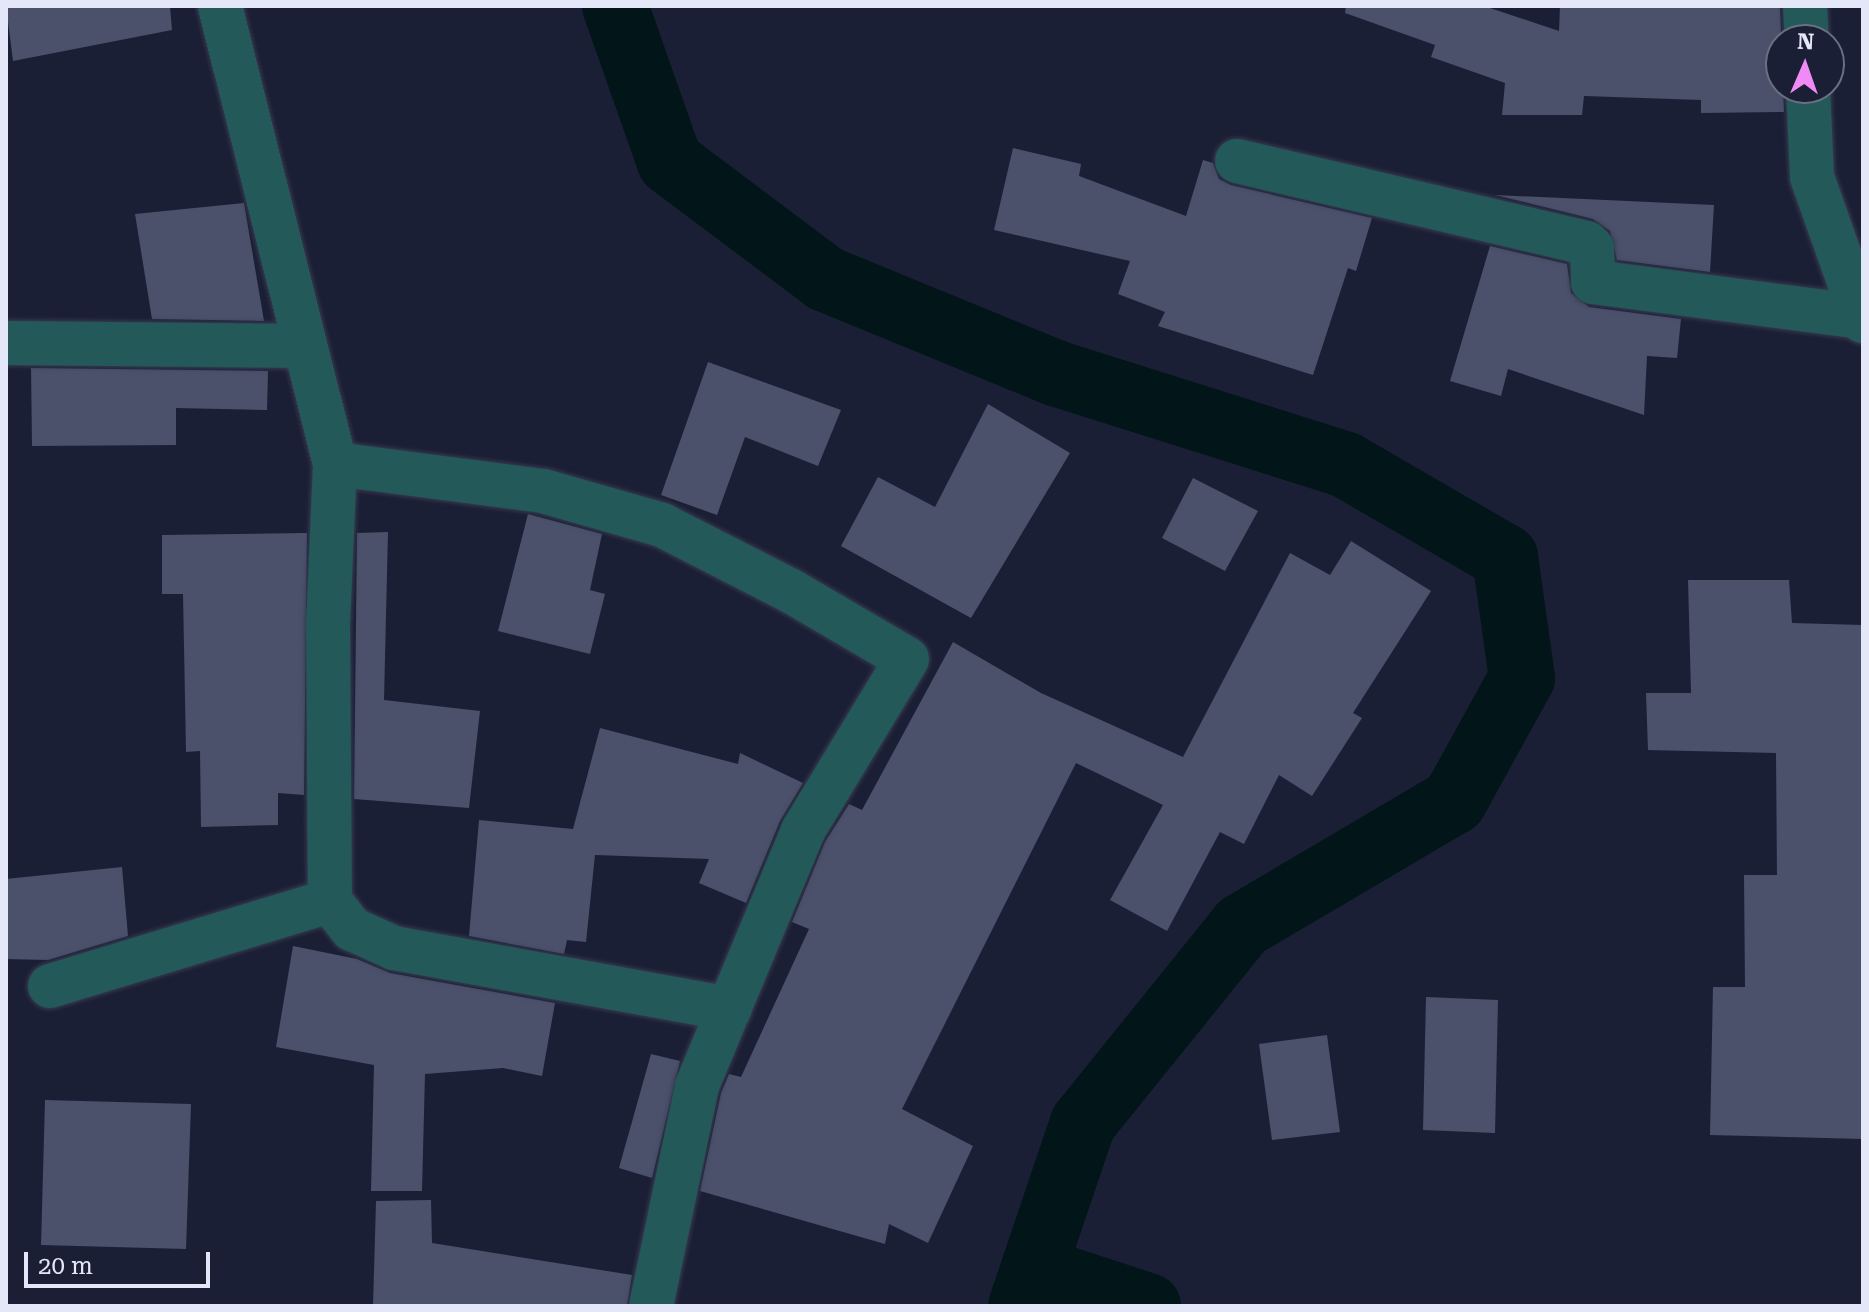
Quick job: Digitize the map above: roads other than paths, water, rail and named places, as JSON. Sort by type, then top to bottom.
[{"type":"street","points":[[220,6],[335,464],[328,622],[330,901],[352,929],[394,948],[729,1009]]},
{"type":"street","points":[[1237,161],[1587,243],[1592,248],[1593,282],[1863,318],[1812,177],[1809,104]]},
{"type":"street","points":[[6,343],[305,346]]},
{"type":"street","points":[[335,464],[543,491],[662,525],[791,591],[907,659],[803,831],[697,1086],[651,1306]]},
{"type":"street","points":[[50,986],[330,901]]},
{"type":"waterway","points":[[615,6],[670,162],[826,279],[1055,373],[1346,465],[1505,557],[1522,678],[1454,801],[1242,926],[1083,1123],[1021,1306]]},
{"type":"waterway","points":[[1034,1269],[1148,1306]]}]
